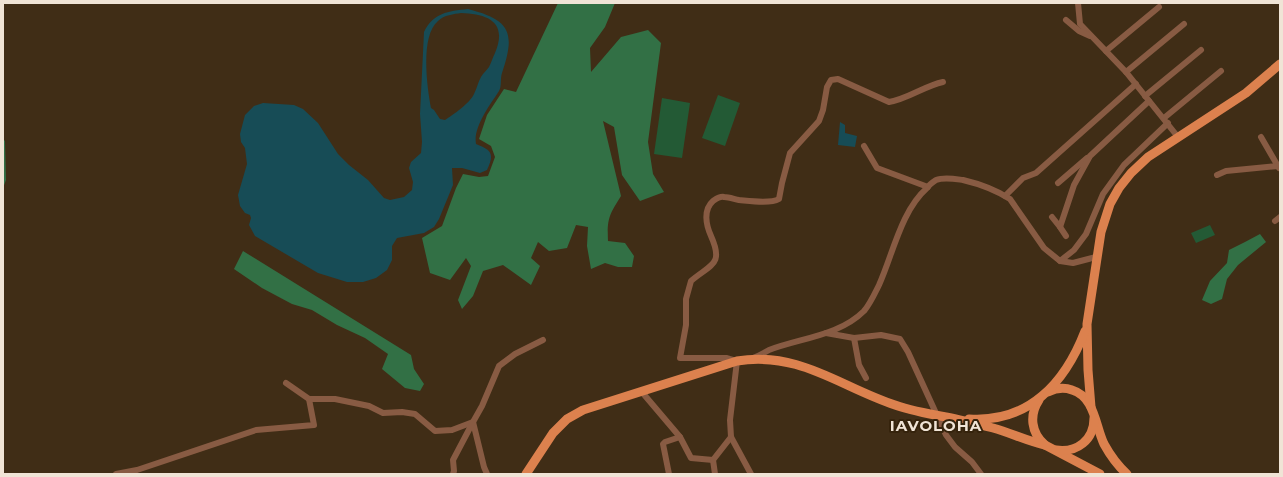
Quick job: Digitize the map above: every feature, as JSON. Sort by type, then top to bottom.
[{"type":"main road","points":[[1127,474],[1111,456],[1105,445],[1091,406],[1088,370],[1087,324],[1096,258],[1104,219],[1119,188],[1131,173],[1148,157],[1246,93],[1280,64]]},
{"type":"main road","points":[[1087,324],[1079,347],[1069,366],[1034,409],[1032,419],[1035,433],[1048,447],[1067,450],[1082,445],[1091,432],[1094,417]]},
{"type":"main road","points":[[526,474],[553,433],[567,419],[583,410],[737,361],[751,359],[781,361],[816,371],[896,405],[995,429],[1048,447],[1100,474]]},
{"type":"main road","points":[[942,416],[976,420],[1008,415],[1020,411],[1044,395],[1059,388],[1069,389],[1082,395],[1091,406]]},
{"type":"street","points":[[1078,3],[1080,24],[1126,72],[1178,137]]},
{"type":"street","points":[[1106,51],[1159,7]]},
{"type":"street","points":[[1066,20],[1079,31],[1093,37]]},
{"type":"street","points":[[1126,72],[1184,24]]},
{"type":"street","points":[[1058,183],[1090,156],[1147,98],[1201,50]]},
{"type":"street","points":[[1060,261],[1074,250],[1086,234],[1103,194],[1124,165],[1166,121],[1221,71]]},
{"type":"street","points":[[751,474],[730,437],[730,420],[737,361],[727,358],[680,358],[686,325],[686,299],[691,281],[715,263],[717,255],[717,248],[708,230],[706,217],[707,210],[716,198],[724,196],[739,200],[774,202],[779,199],[790,153],[819,122],[823,110],[827,87],[831,80],[838,79],[889,102],[909,96],[931,85],[943,82]]},
{"type":"street","points":[[1005,196],[1023,178],[1036,173],[1136,84]]},
{"type":"street","points":[[1218,175],[1226,171],[1279,168],[1261,137]]},
{"type":"street","points":[[864,146],[877,168],[928,187]]},
{"type":"street","points":[[1060,227],[1074,184],[1090,156]]},
{"type":"street","points":[[751,359],[770,350],[844,325],[864,310],[875,294],[910,208],[920,194],[936,180],[946,178],[974,182],[991,188],[1010,199],[1044,248],[1060,261],[1073,263],[1096,258]]},
{"type":"street","points":[[1052,217],[1066,236]]},
{"type":"street","points":[[824,333],[854,338],[880,335],[900,339],[942,416],[946,435],[955,447],[972,462],[981,474]]},
{"type":"street","points":[[854,338],[859,365],[866,378]]},
{"type":"street","points":[[453,474],[454,460],[482,406],[498,366],[515,354],[543,340]]},
{"type":"street","points":[[286,383],[309,399],[335,399],[369,406],[383,413],[402,412],[415,414],[435,431],[452,430],[473,422]]},
{"type":"street","points":[[641,391],[680,437],[691,458],[713,460]]},
{"type":"street","points":[[116,474],[137,470],[256,430],[314,425],[309,399]]},
{"type":"street","points":[[473,422],[487,474]]},
{"type":"street","points":[[669,474],[662,444],[680,437]]},
{"type":"street","points":[[715,474],[713,460],[730,437]]},
{"type":"green space","points":[[558,3],[615,3],[605,27],[590,48],[591,72],[621,37],[648,30],[661,43],[648,142],[653,174],[664,192],[640,201],[622,175],[614,127],[603,121],[621,196],[610,217],[608,241],[625,243],[634,256],[632,267],[618,267],[605,263],[591,269],[587,246],[588,227],[576,225],[567,248],[549,251],[538,242],[531,258],[540,266],[531,285],[503,265],[483,271],[473,296],[462,309],[458,300],[471,266],[466,258],[450,280],[430,273],[422,238],[442,226],[456,188],[463,174],[479,177],[488,176],[495,157],[491,146],[479,139],[487,115],[504,89],[516,92]]},
{"type":"green space","points":[[718,95],[740,103],[725,146],[702,138]]},
{"type":"green space","points":[[662,98],[690,103],[682,158],[654,154]]},
{"type":"green space","points":[[3,139],[5,141],[6,180],[3,188]]},
{"type":"green space","points":[[1210,225],[1215,235],[1196,243],[1191,233]]},
{"type":"green space","points":[[1260,234],[1266,242],[1238,265],[1227,279],[1222,299],[1211,304],[1202,300],[1210,281],[1227,263],[1229,250]]},
{"type":"green space","points":[[243,251],[411,355],[414,369],[424,384],[420,391],[405,388],[382,369],[388,354],[365,338],[337,325],[312,310],[292,304],[262,288],[234,269]]},
{"type":"water","points":[[468,9],[493,18],[501,23],[506,30],[508,38],[508,47],[501,75],[500,89],[483,116],[476,137],[476,144],[488,150],[491,156],[487,170],[480,173],[462,168],[452,168],[453,185],[439,219],[434,227],[424,233],[397,238],[392,246],[392,260],[387,270],[376,278],[363,282],[347,282],[318,273],[255,236],[249,225],[251,218],[250,215],[245,213],[240,206],[238,195],[247,164],[245,148],[241,142],[240,134],[245,115],[254,106],[263,103],[294,105],[303,109],[318,123],[338,154],[368,180],[384,198],[390,200],[404,197],[412,190],[413,182],[409,168],[411,162],[421,153],[422,142],[420,114],[424,32],[432,21],[442,14]],"holes":[[[461,13],[480,15],[487,18],[497,27],[499,34],[495,53],[489,67],[481,77],[475,92],[469,101],[445,120],[440,119],[431,108],[429,99],[426,62],[429,38],[432,28],[443,17]]]},
{"type":"water","points":[[840,122],[845,125],[845,133],[857,136],[855,147],[838,145]]},
{"type":"district","name":"IAVOLOHA","points":[[936,426]]}]
